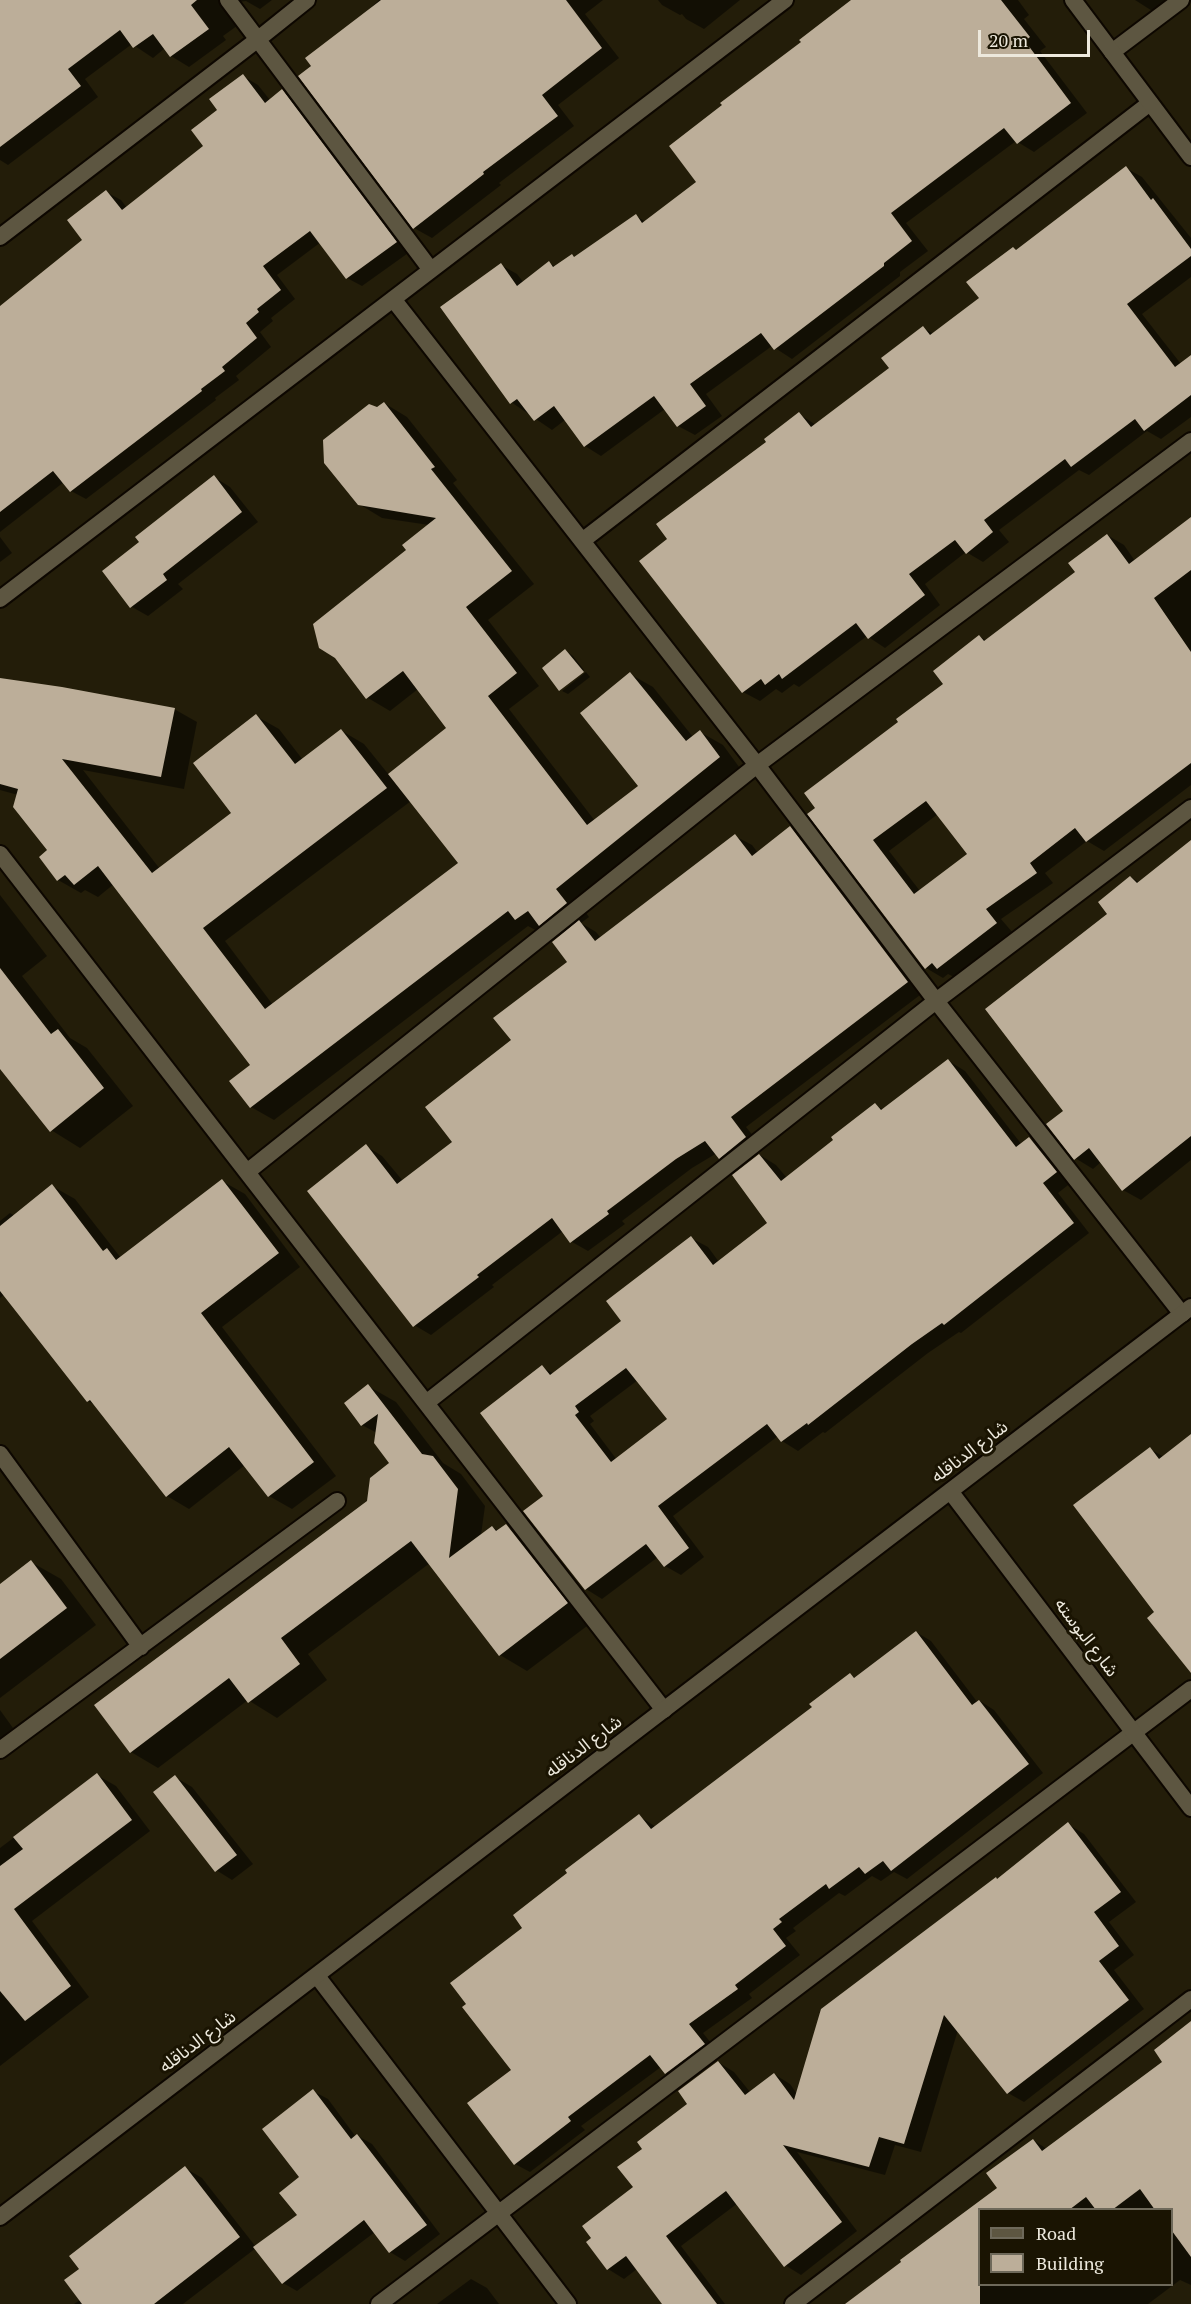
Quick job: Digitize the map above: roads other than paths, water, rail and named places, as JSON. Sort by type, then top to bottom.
[{"type":"street","points":[[228,0],[431,270]]},
{"type":"street","points":[[0,237],[307,0]]},
{"type":"street","points":[[0,599],[785,0]]},
{"type":"street","points":[[1073,0],[1191,157]]},
{"type":"street","points":[[1112,52],[1181,0]]},
{"type":"street","points":[[582,541],[1150,103]]},
{"type":"street","points":[[393,299],[757,765],[936,1000],[1186,1311]]},
{"type":"street","points":[[247,1172],[757,765],[1191,441]]},
{"type":"street","points":[[426,1403],[936,1000],[1191,808]]},
{"type":"street","points":[[0,854],[664,1710]]},
{"type":"street","name":"شارع الدناقله","points":[[0,2217],[1186,1311]]},
{"type":"street","points":[[0,1454],[141,1647]]},
{"type":"street","name":"شارع البوسته","points":[[950,1491],[1191,1808]]},
{"type":"street","points":[[0,1749],[337,1501]]},
{"type":"street","points":[[379,2304],[1191,1689]]},
{"type":"street","points":[[316,1976],[568,2304]]},
{"type":"street","points":[[793,2304],[1191,1999]]}]
